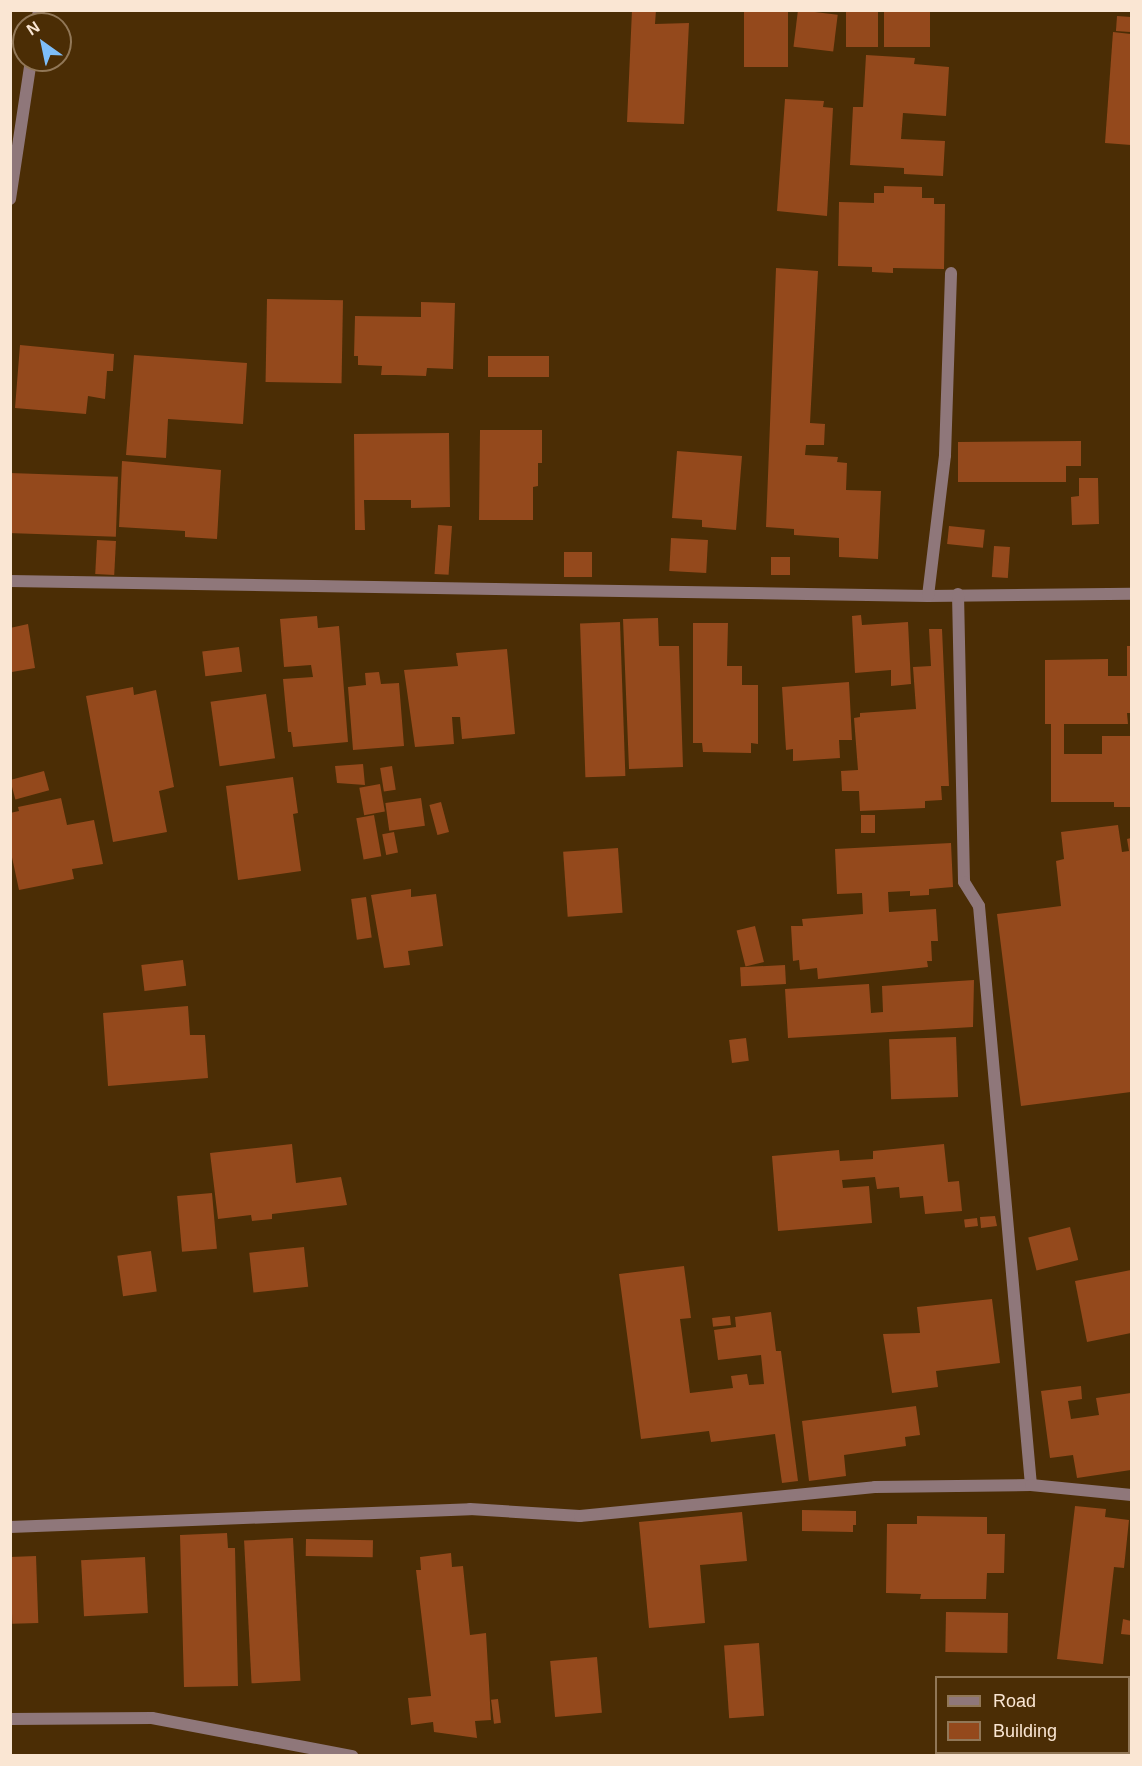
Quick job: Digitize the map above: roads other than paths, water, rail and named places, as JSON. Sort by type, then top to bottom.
[{"type":"street","points":[[10,199],[29,72]]},
{"type":"street","points":[[10,106],[24,109]]},
{"type":"street","points":[[928,596],[945,455],[951,273]]},
{"type":"street","points":[[10,580],[928,596],[1131,594]]},
{"type":"street","points":[[958,594],[964,882],[979,906],[1031,1485]]},
{"type":"street","points":[[10,1527],[470,1509],[580,1516],[875,1487],[1031,1485],[1131,1496]]},
{"type":"street","points":[[10,1719],[152,1718],[352,1755]]}]
